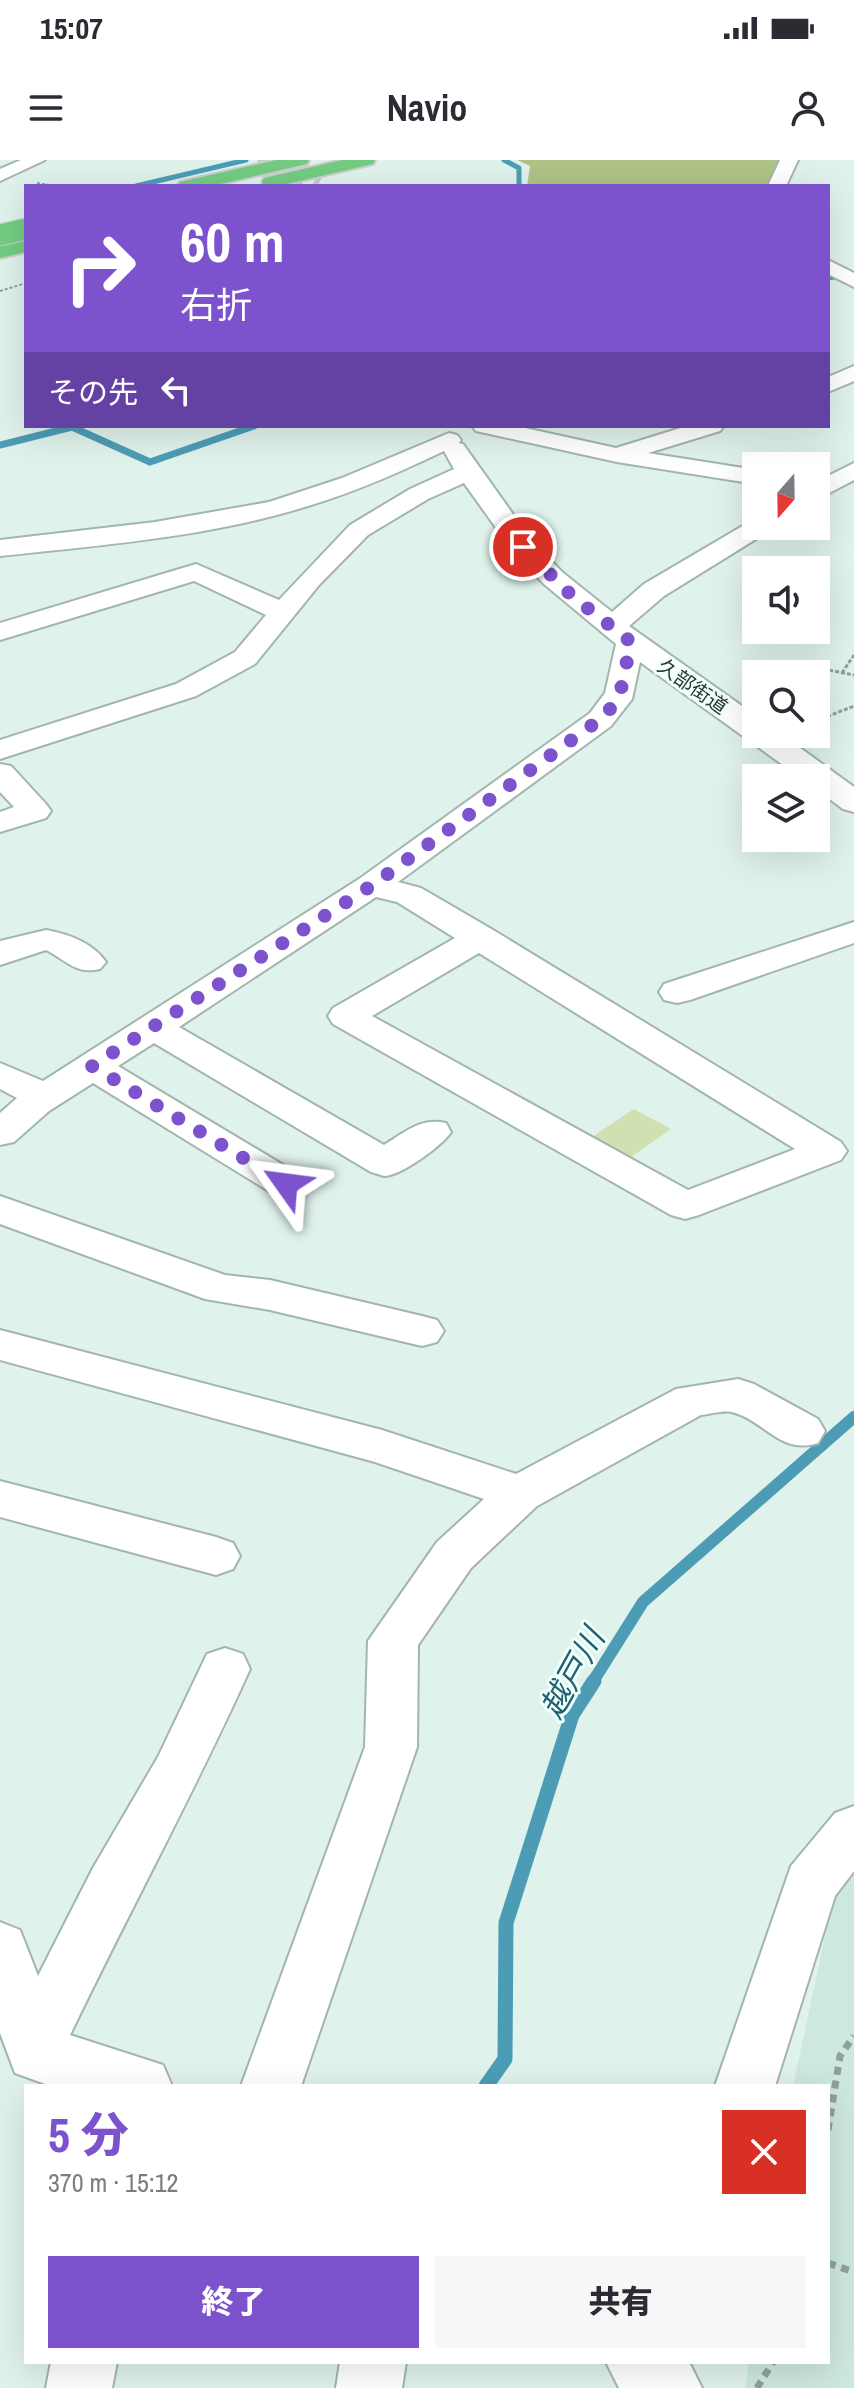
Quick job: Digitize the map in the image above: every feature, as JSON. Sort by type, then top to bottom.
[{"type":"highway","points":[[196,184],[300,160]]},
{"type":"highway","points":[[248,184],[331,160]]},
{"type":"highway","points":[[248,184],[373,162]]},
{"type":"highway","points":[[292,184],[373,162]]},
{"type":"highway","points":[[0,245],[15,229]]},
{"type":"highway","points":[[0,252],[24,246]]},
{"type":"street","points":[[0,176],[36,160]]},
{"type":"street","points":[[778,184],[789,160]]},
{"type":"street","points":[[832,267],[854,281]]},
{"type":"street","points":[[830,384],[854,373]]},
{"type":"street","points":[[493,428],[617,455],[742,475]]},
{"type":"street","points":[[617,455],[705,428]]},
{"type":"street","points":[[0,548],[107,536],[251,514],[336,487],[450,433]]},
{"type":"street","name":"久部街道","points":[[450,433],[468,472],[523,547],[572,596],[742,720]]},
{"type":"street","points":[[830,483],[854,470]]},
{"type":"street","points":[[0,750],[186,690],[245,658],[359,530],[419,494],[468,472]]},
{"type":"street","points":[[830,489],[854,490]]},
{"type":"street","points":[[0,1133],[45,1097],[371,886],[585,732],[606,715],[620,694],[621,634],[654,590],[742,537]]},
{"type":"street","points":[[0,632],[196,572],[283,612]]},
{"type":"street","points":[[780,748],[854,802]]},
{"type":"street","points":[[0,773],[35,811],[0,822]]},
{"type":"street","points":[[371,886],[409,895],[481,937],[827,1151],[685,1206],[346,1016],[481,937]]},
{"type":"street","points":[[677,992],[854,932]]},
{"type":"street","points":[[0,954],[33,940],[61,941],[88,962]]},
{"type":"street","points":[[153,1027],[385,1163],[432,1132]]},
{"type":"street","points":[[92,1066],[286,1184]]},
{"type":"street","points":[[0,1074],[45,1097]]},
{"type":"street","points":[[0,1209],[74,1239],[220,1289],[270,1295],[422,1331]]},
{"type":"street","points":[[0,1345],[382,1447],[520,1493]]},
{"type":"street","points":[[272,2084],[391,1747],[393,1641],[454,1555],[520,1493],[692,1400],[738,1395],[802,1431]]},
{"type":"street","points":[[0,1499],[216,1556]]},
{"type":"street","points":[[23,2048],[177,1772],[225,1669]]},
{"type":"street","points":[[746,2084],[811,1884],[854,1830]]},
{"type":"street","points":[[0,1948],[23,2048]]},
{"type":"street","points":[[23,2048],[136,2084]]},
{"type":"street","points":[[79,2388],[84,2364]]},
{"type":"street","points":[[369,2388],[373,2364]]},
{"type":"street","points":[[641,2364],[669,2388]]},
{"type":"street","points":[[682,2388],[694,2364]]},
{"type":"path","points":[[0,291],[24,284]]},
{"type":"path","points":[[842,673],[854,655]]},
{"type":"path","points":[[830,671],[854,675]]},
{"type":"path","points":[[830,715],[854,706]]},
{"type":"path","points":[[830,2118],[840,2056],[854,2036]]},
{"type":"path","points":[[830,2264],[854,2272]]},
{"type":"path","points":[[757,2388],[772,2364]]},
{"type":"shaded area","points":[[854,1860],[854,2388],[745,2388],[749,2364],[830,2364],[830,2084],[793,2084],[837,1881]]},
{"type":"green space","points":[[517,160],[779,160],[773,184],[527,184],[530,166]]},
{"type":"green space","points":[[634,1109],[671,1129],[627,1160],[589,1139]]},
{"type":"waterway","points":[[144,184],[246,160]]},
{"type":"waterway","name":"越戸川","points":[[504,160],[519,168],[519,184]]},
{"type":"waterway","name":"越戸川","points":[[830,278],[854,274]]},
{"type":"waterway","points":[[0,445],[68,428]]},
{"type":"waterway","points":[[74,428],[150,462],[248,428]]},
{"type":"waterway","name":"越戸川","points":[[592,1683],[643,1602],[854,1417]]},
{"type":"waterway","name":"越戸川","points":[[487,2084],[505,2059],[506,1923],[572,1715],[594,1681]]},
{"type":"tunnel","points":[[258,160],[313,184]]},
{"type":"route","points":[[286,1184],[92,1066],[371,886],[606,715],[620,694],[626,654],[631,642],[572,596],[523,547]]}]
